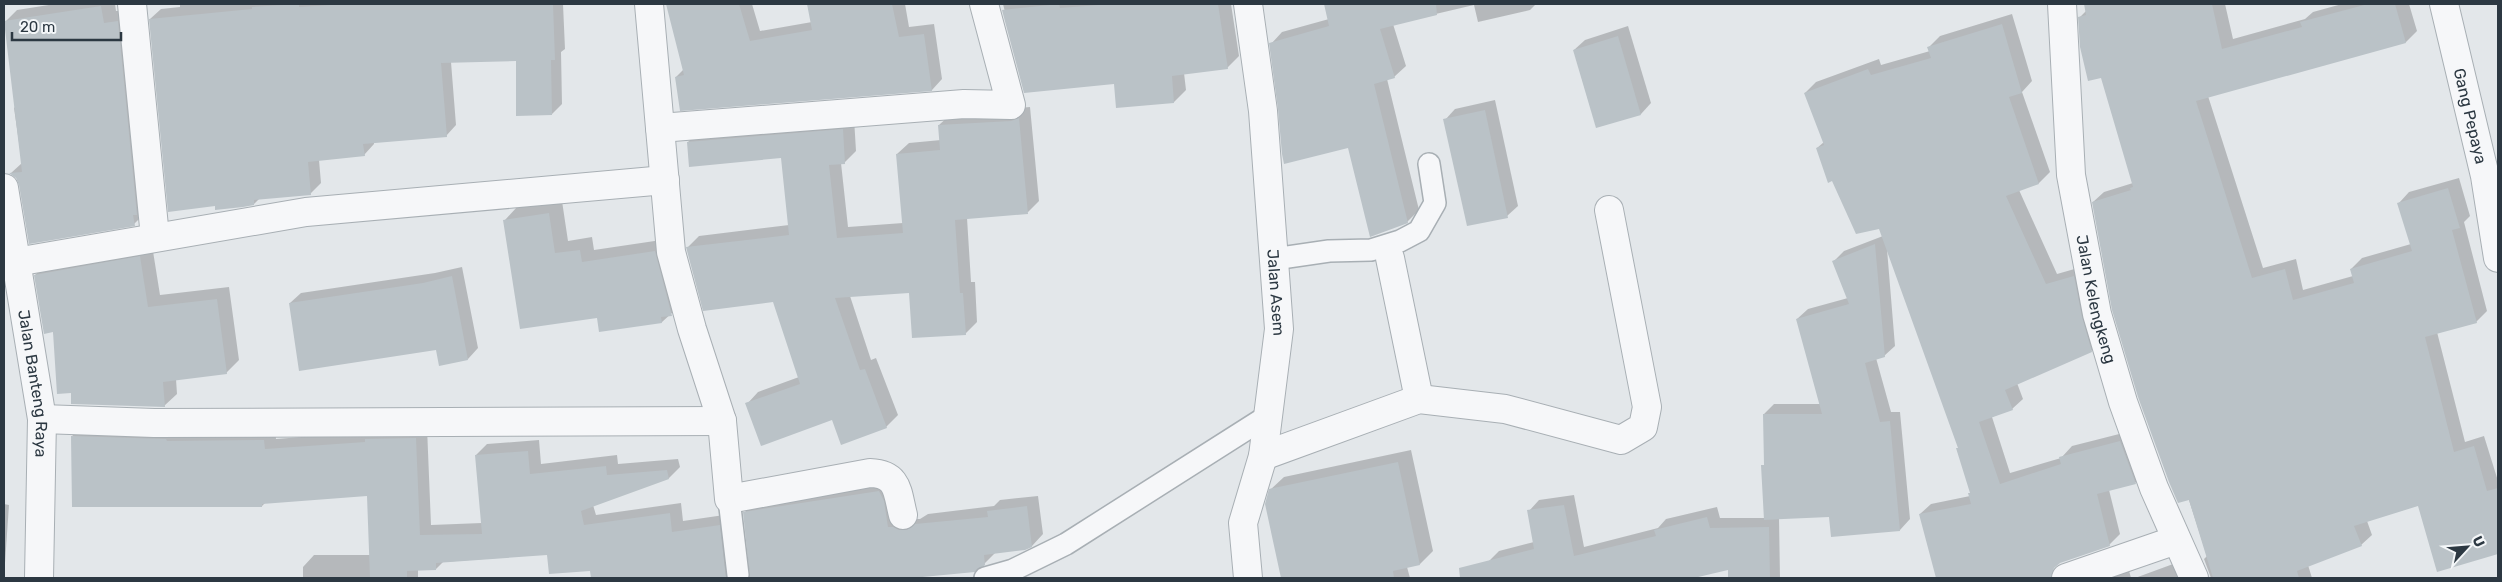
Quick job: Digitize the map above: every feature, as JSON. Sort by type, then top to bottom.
[{"type":"street","points":[[132,4],[155,237]]},
{"type":"street","points":[[649,4],[671,252],[692,329],[722,421],[728,499],[870,473],[887,476],[892,480],[903,516]]},
{"type":"street","points":[[660,128],[964,104],[1011,105],[984,4]]},
{"type":"street","name":"Jalan Asem","points":[[1248,4],[1263,111],[1280,329],[1269,415],[1259,469],[1243,523],[1248,578]]},
{"type":"street","name":"Jalan Kelengkeng","points":[[2062,4],[2071,175],[2097,314],[2123,402],[2176,540],[2194,578]]},
{"type":"street","name":"Gang Pepaya","points":[[2444,4],[2485,176],[2498,258]]},
{"type":"street","points":[[16,262],[306,212],[664,180]]},
{"type":"street","name":"Jalan Banteng Raya","points":[[4,188],[42,419],[39,578]]},
{"type":"street","points":[[1259,469],[1419,399],[1505,409],[1621,440],[1643,427],[1647,407],[1609,210]]},
{"type":"street","points":[[1390,258],[1419,399]]},
{"type":"street","points":[[42,419],[154,423],[722,421]]},
{"type":"street","points":[[2066,578],[2176,540]]},
{"type":"lane","points":[[1274,259],[1329,251],[1371,250],[1400,241],[1418,231],[1435,204],[1429,164]]},
{"type":"lane","points":[[985,578],[1013,570],[1066,544],[1269,415]]},
{"type":"lane","points":[[728,499],[738,575]]},
{"type":"building","points":[[299,4],[299,7],[346,4],[553,4],[555,60],[551,60],[552,115],[516,116],[516,61],[441,63],[447,137],[363,144],[365,156],[308,162],[311,195],[254,200],[254,205],[243,207],[215,210],[215,206],[168,212],[149,19],[252,9],[252,7]]},
{"type":"building","points":[[666,4],[739,4],[750,41],[812,30],[807,4],[892,4],[899,37],[924,34],[932,91],[680,111],[675,77],[684,75]]},
{"type":"building","points":[[1059,4],[1060,8],[1111,4],[1218,4],[1228,69],[1172,76],[1174,103],[1116,108],[1114,84],[1024,93],[1002,10]]},
{"type":"building","points":[[1324,4],[1436,4],[1437,15],[1380,29],[1395,78],[1374,84],[1408,223],[1370,237],[1348,148],[1284,164],[1282,154],[1269,43],[1329,26]]},
{"type":"building","points":[[2084,4],[2212,4],[2222,49],[2302,27],[2300,22],[2368,4],[2395,4],[2406,43],[2196,101],[2252,278],[2285,269],[2293,300],[2354,283],[2350,269],[2412,251],[2397,203],[2448,188],[2460,228],[2452,230],[2477,323],[2425,337],[2454,452],[2474,446],[2487,491],[2498,488],[2498,554],[2437,572],[2418,506],[2354,526],[2362,546],[2297,571],[2299,578],[2213,578],[2189,500],[2178,503],[2169,482],[2138,397],[2112,310],[2092,202],[2131,190],[2130,188],[2133,187],[2101,78],[2088,81],[2080,47],[2078,17],[2086,15]]},
{"type":"building","points":[[101,6],[104,23],[118,21],[137,215],[133,215],[135,226],[29,244],[19,185],[16,178],[9,173],[22,172],[4,21]]},
{"type":"building","points":[[2002,24],[2022,93],[2009,97],[2039,184],[2006,196],[2046,284],[2074,276],[2082,317],[2092,352],[2005,390],[2013,410],[1979,422],[2000,484],[2061,464],[2059,457],[2120,441],[2136,484],[2097,494],[2110,546],[2060,563],[2054,568],[2051,578],[1936,578],[1919,514],[1971,504],[1968,493],[1970,493],[1956,448],[1958,448],[1879,229],[1856,234],[1832,181],[1828,183],[1816,148],[1824,145],[1804,93],[1868,69],[1871,75],[1931,58],[1927,47]]},
{"type":"building","points":[[1618,36],[1641,115],[1596,128],[1573,50]]},
{"type":"building","points":[[1485,110],[1508,218],[1467,226],[1443,119]]},
{"type":"building","points":[[1019,118],[1028,214],[955,220],[960,293],[963,293],[966,335],[912,338],[909,293],[835,298],[860,370],[865,369],[887,428],[841,445],[832,420],[761,446],[745,403],[800,384],[773,302],[703,311],[686,247],[789,235],[781,158],[689,167],[687,142],[843,129],[845,164],[829,165],[837,238],[903,233],[896,154],[940,150],[938,125],[1011,121]]},
{"type":"building","points":[[549,213],[555,253],[580,250],[582,262],[655,251],[672,316],[661,317],[662,323],[599,332],[597,318],[520,329],[503,220]]},
{"type":"building","points":[[1875,244],[1885,357],[1865,363],[1880,422],[1890,421],[1900,531],[1831,537],[1829,517],[1764,520],[1761,465],[1764,465],[1763,414],[1822,414],[1796,319],[1849,304],[1832,261]]},
{"type":"building","points":[[140,256],[148,307],[217,299],[227,374],[163,382],[165,407],[71,404],[71,393],[57,394],[53,332],[44,334],[34,275]]},
{"type":"building","points":[[452,276],[468,360],[439,366],[436,350],[299,371],[289,303],[423,283]]},
{"type":"building","points":[[71,436],[166,439],[167,441],[264,440],[265,449],[365,442],[365,439],[416,438],[420,535],[482,534],[475,455],[528,451],[530,474],[606,466],[607,475],[667,470],[669,479],[581,511],[584,525],[670,513],[672,532],[720,525],[726,578],[591,578],[590,571],[549,574],[547,555],[436,563],[436,570],[407,571],[407,578],[370,578],[367,496],[262,504],[262,507],[72,507]]},
{"type":"building","points":[[1398,462],[1420,565],[1393,571],[1394,578],[1281,578],[1265,504],[1269,489]]},
{"type":"building","points":[[879,491],[884,501],[888,527],[899,530],[907,530],[915,524],[988,517],[987,511],[1027,506],[1032,547],[1025,550],[984,555],[985,565],[975,572],[912,578],[750,578],[743,512]]},
{"type":"building","points":[[1564,505],[1574,556],[1656,536],[1654,530],[1707,517],[1710,528],[1769,527],[1770,578],[1728,578],[1728,570],[1694,578],[1460,578],[1459,568],[1534,549],[1527,510]]}]
